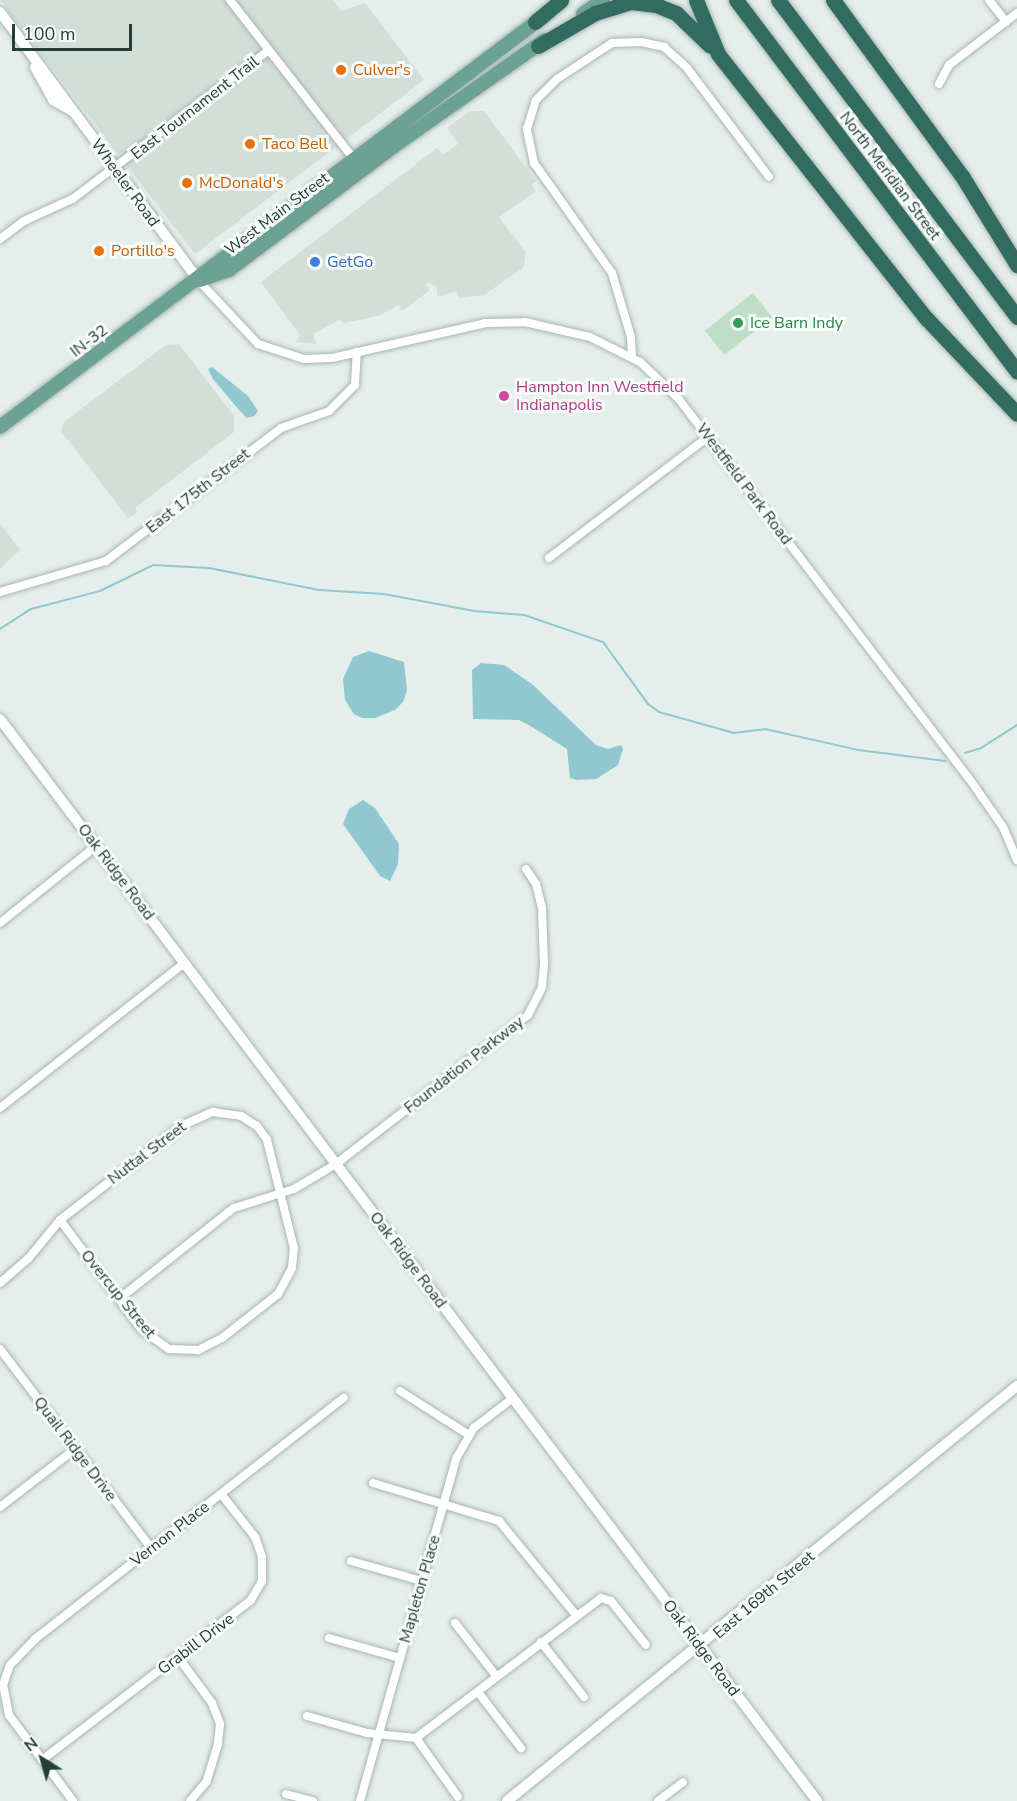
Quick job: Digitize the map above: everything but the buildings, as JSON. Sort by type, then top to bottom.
[{"type":"highway","points":[[535,22],[561,0]]},
{"type":"highway","points":[[696,0],[718,54]]},
{"type":"highway","name":"North Meridian Street","points":[[736,0],[1017,372]]},
{"type":"highway","name":"North Meridian Street","points":[[778,0],[1017,316]]},
{"type":"highway","points":[[828,0],[841,14],[962,176],[1017,265]]},
{"type":"highway","points":[[833,0],[841,14]]},
{"type":"highway","points":[[537,46],[605,9],[632,2],[656,5],[682,17],[718,54],[926,318],[1017,414]]},
{"type":"main road","name":"West Main Street","points":[[198,280],[219,259],[567,0]]},
{"type":"main road","name":"West Main Street","points":[[198,280],[229,270],[394,146],[603,0]]},
{"type":"main road","name":"IN-32","points":[[0,427],[198,280]]},
{"type":"street","points":[[230,0],[353,158]]},
{"type":"street","points":[[989,0],[1006,22]]},
{"type":"street","name":"Wheeler Road","points":[[0,12],[198,280]]},
{"type":"street","points":[[939,84],[949,65],[1017,13]]},
{"type":"street","points":[[632,357],[632,337],[612,273],[534,163],[527,129],[537,100],[557,79],[612,44],[641,42],[664,47],[687,68],[769,177]]},
{"type":"street","name":"East Tournament Trail","points":[[0,239],[33,216],[74,198],[268,51]]},
{"type":"street","name":"Westfield Park Road","points":[[198,280],[237,326],[265,348],[304,359],[357,352],[477,325],[525,322],[574,332],[632,357],[678,398],[708,436],[960,767],[1003,827],[1017,860]]},
{"type":"street","name":"East 175th Street","points":[[0,592],[106,561],[281,428],[329,411],[355,385],[357,352]]},
{"type":"street","points":[[549,558],[708,436]]},
{"type":"street","name":"Oak Ridge Road","points":[[0,719],[817,1801]]},
{"type":"street","points":[[0,923],[96,846]]},
{"type":"street","name":"Foundation Parkway","points":[[119,1299],[228,1212],[282,1193],[336,1164],[528,1015],[542,987],[544,963],[542,908],[536,884],[526,869]]},
{"type":"street","points":[[0,1108],[184,963]]},
{"type":"street","name":"Nuttal Street","points":[[0,1283],[28,1259],[60,1220],[181,1126],[213,1112],[234,1114],[257,1126],[271,1149],[282,1193]]},
{"type":"street","name":"Overcup Street","points":[[60,1220],[142,1330],[163,1347],[198,1350],[222,1338],[274,1298],[290,1275],[294,1248],[282,1193]]},
{"type":"street","name":"Quail Ridge Drive","points":[[0,1348],[151,1548]]},
{"type":"street","name":"East 169th Street","points":[[507,1801],[700,1648],[1017,1386]]},
{"type":"street","points":[[400,1391],[469,1435]]},
{"type":"street","name":"Vernon Place","points":[[42,1760],[9,1715],[3,1695],[4,1678],[23,1649],[344,1398]]},
{"type":"street","name":"Mapleton Place","points":[[360,1801],[457,1457],[469,1435],[513,1398]]},
{"type":"street","points":[[0,1507],[75,1449]]},
{"type":"street","points":[[373,1483],[484,1514],[505,1526],[576,1615]]},
{"type":"street","name":"Grabill Drive","points":[[42,1760],[247,1604],[262,1581],[259,1545],[221,1494]]},
{"type":"street","points":[[351,1561],[422,1581]]},
{"type":"street","points":[[307,1716],[379,1735],[416,1738],[597,1599],[608,1598],[646,1645]]},
{"type":"street","points":[[455,1623],[497,1677]]},
{"type":"street","points":[[329,1638],[400,1658]]},
{"type":"street","points":[[541,1642],[584,1697]]},
{"type":"street","points":[[178,1657],[212,1703],[220,1724],[218,1744],[207,1781],[190,1801]]},
{"type":"street","points":[[478,1692],[521,1748]]},
{"type":"street","points":[[416,1738],[458,1797]]},
{"type":"street","points":[[42,1760],[73,1801]]},
{"type":"street","points":[[658,1801],[683,1782]]},
{"type":"street","points":[[286,1794],[313,1801]]},
{"type":"shaded area","points":[[0,0],[332,0],[342,11],[365,3],[424,80],[195,254]]},
{"type":"shaded area","points":[[470,111],[484,111],[536,181],[532,185],[536,191],[499,217],[526,253],[524,267],[484,295],[459,298],[456,291],[438,297],[436,286],[428,282],[425,284],[430,290],[402,311],[398,305],[381,315],[345,323],[339,320],[313,334],[316,344],[296,342],[300,335],[261,282],[437,148],[443,155],[458,144],[447,128]]},
{"type":"shaded area","points":[[179,344],[234,416],[234,432],[135,508],[138,512],[128,518],[61,431],[65,421],[166,345]]},
{"type":"shaded area","points":[[0,523],[20,550],[0,569]]},
{"type":"green space","name":"Ice Barn Indy","points":[[753,293],[772,317],[724,355],[705,331]]},
{"type":"water","points":[[212,367],[248,396],[258,411],[254,416],[247,418],[239,410],[213,379],[208,369]]},
{"type":"water","points":[[369,651],[404,662],[407,690],[403,702],[395,710],[375,718],[362,718],[354,714],[345,700],[343,679],[353,657]]},
{"type":"water","points":[[481,663],[504,665],[532,684],[596,745],[608,749],[621,745],[623,749],[618,765],[596,779],[576,780],[570,778],[567,749],[532,727],[519,720],[473,719],[472,670]]},
{"type":"water","points":[[363,800],[375,808],[399,844],[398,864],[390,881],[380,876],[343,824],[349,809]]},
{"type":"waterway","points":[[0,629],[31,609],[100,591],[153,565],[209,568],[319,590],[384,594],[474,611],[524,615],[603,642],[648,704],[659,712],[734,733],[765,729],[858,750],[945,761]]},
{"type":"waterway","points":[[965,753],[981,748],[1017,725]]},
{"type":"place","name":"Culver's","points":[[341,70]]},
{"type":"place","name":"Taco Bell","points":[[250,144]]},
{"type":"place","name":"McDonald's","points":[[187,183]]},
{"type":"place","name":"Portillo's","points":[[99,251]]},
{"type":"place","name":"GetGo","points":[[315,262]]},
{"type":"place","name":"Ice Barn Indy","points":[[738,323]]},
{"type":"place","name":"Hampton Inn Westfield Indianapolis","points":[[504,396]]}]
